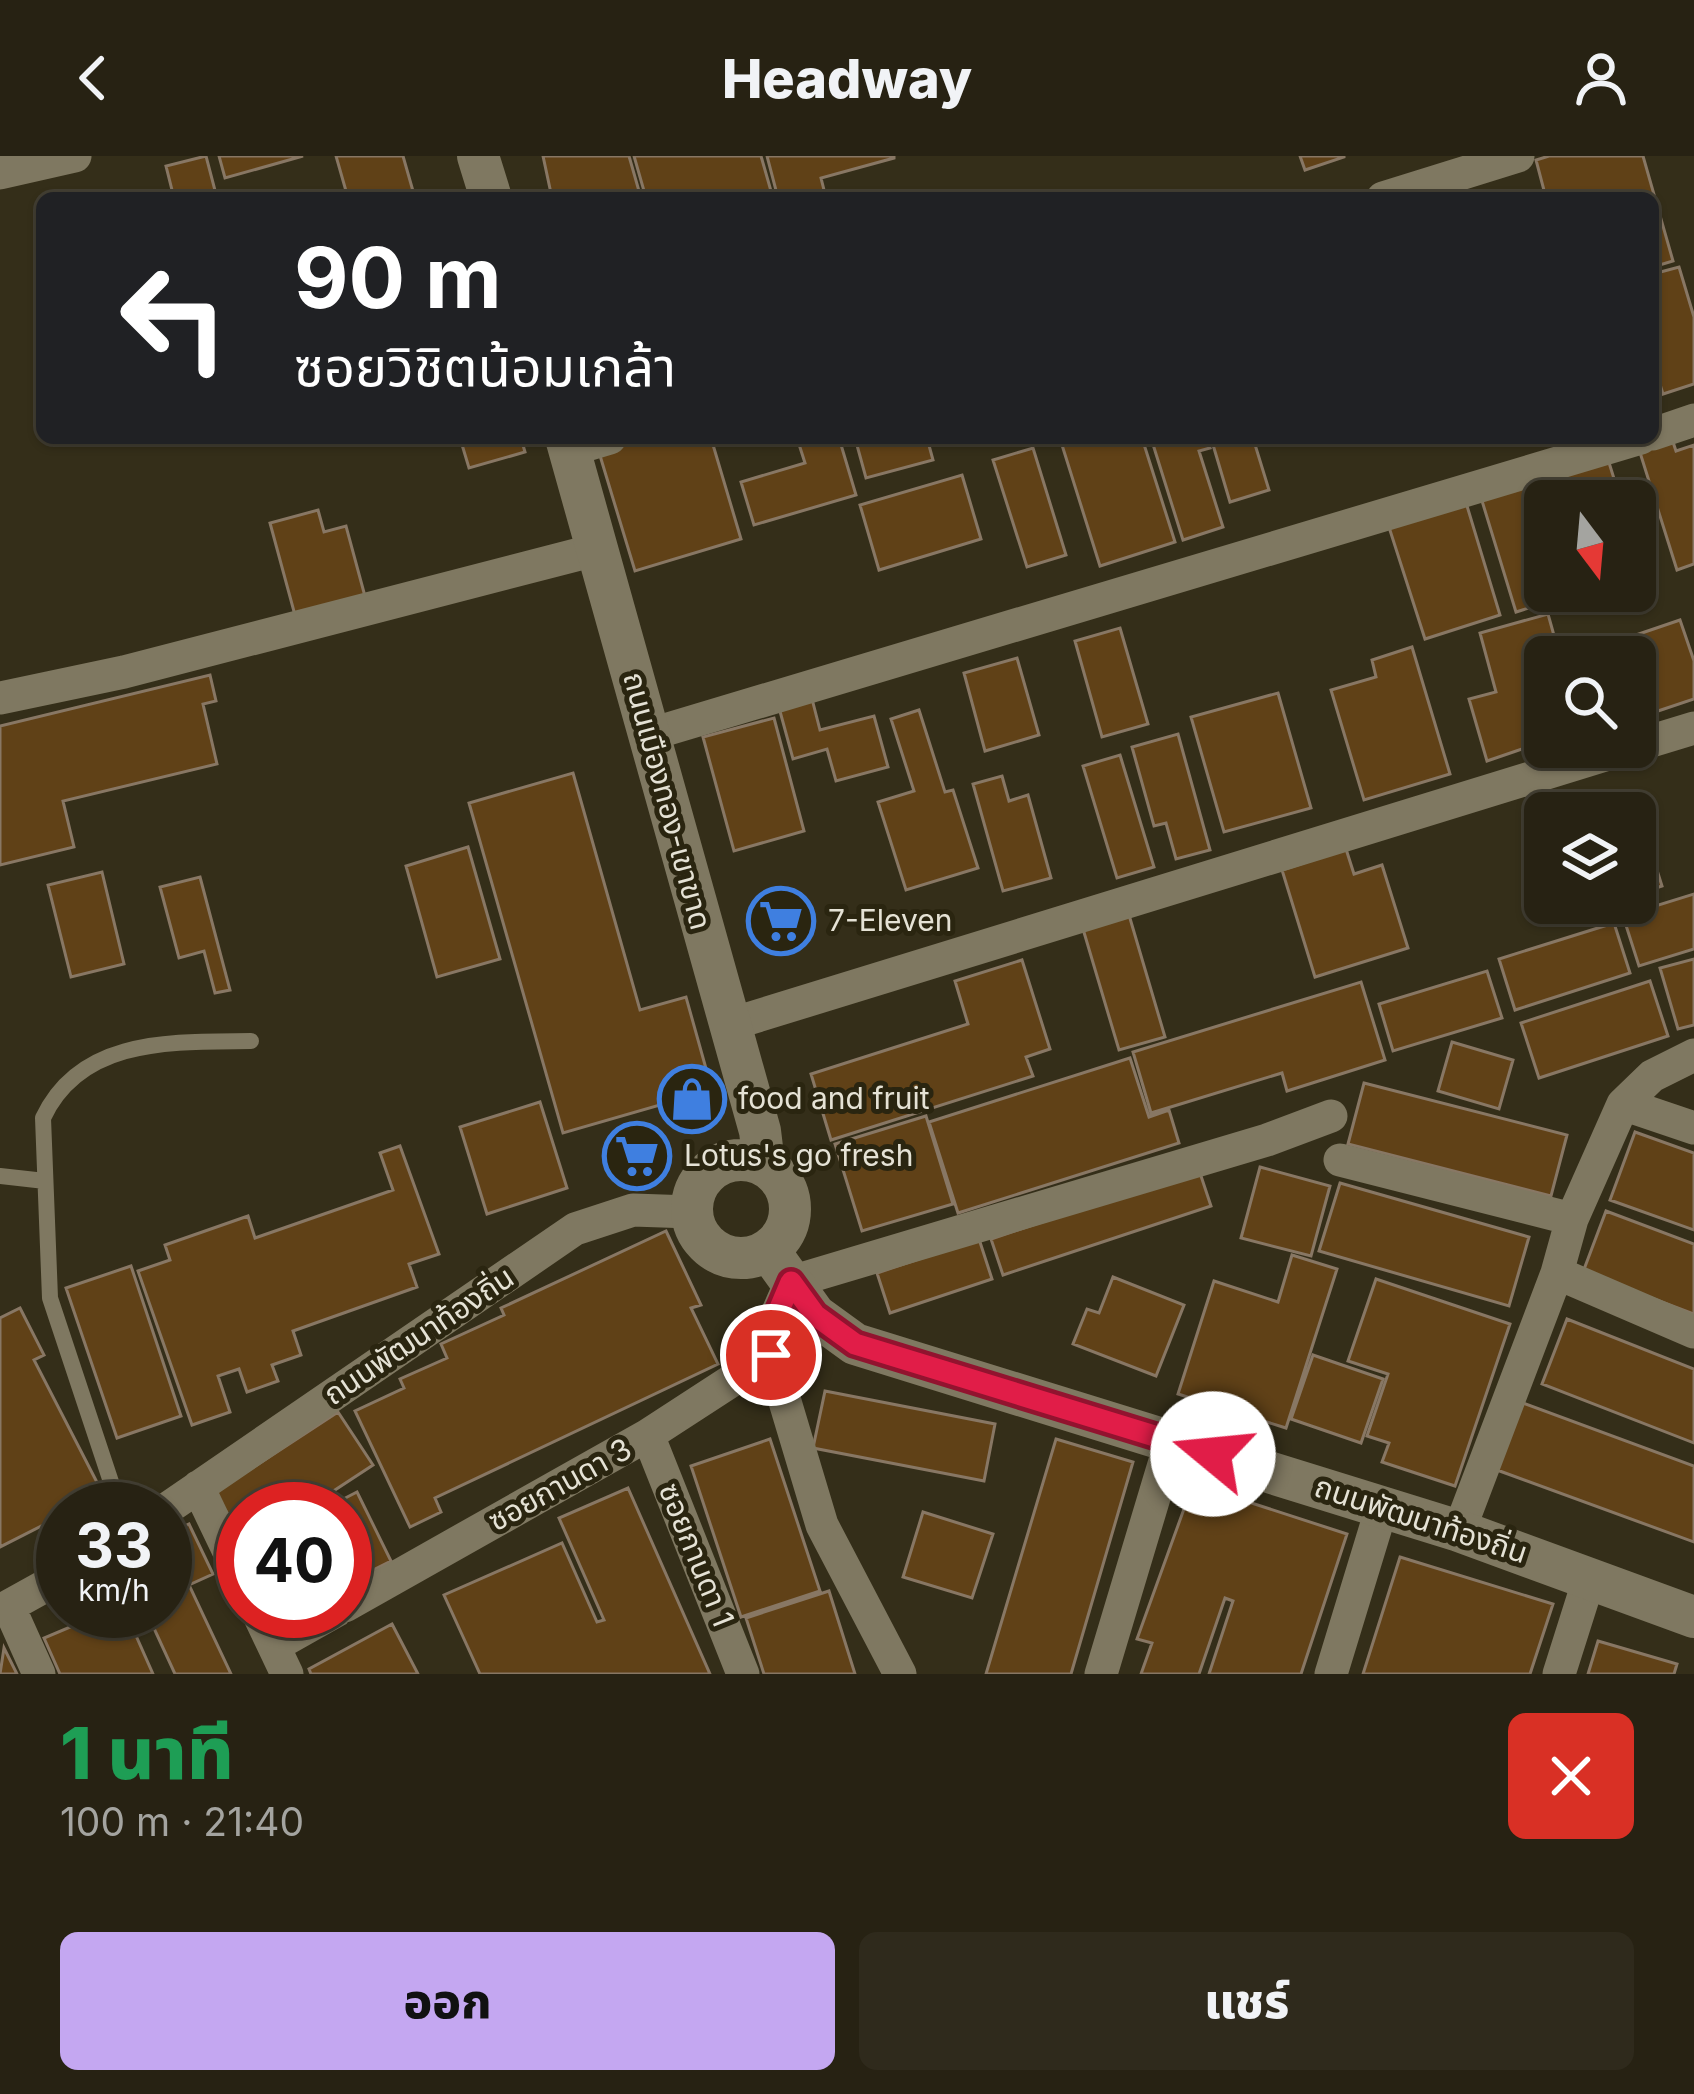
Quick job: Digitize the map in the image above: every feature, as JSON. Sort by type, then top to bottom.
[{"type":"street","points":[[0,173],[74,156]]},
{"type":"street","points":[[1402,192],[1518,156]]},
{"type":"street","points":[[1659,432],[1694,420]]},
{"type":"street","name":"ถนนเมืองทอง-เขาขาด","points":[[582,444],[598,549],[760,1131],[764,1164]]},
{"type":"street","points":[[649,735],[1622,444]]},
{"type":"street","points":[[0,698],[124,672],[598,549]]},
{"type":"street","points":[[1656,739],[1694,728]]},
{"type":"street","points":[[728,1025],[1562,768]]},
{"type":"street","points":[[1459,1531],[1557,1273],[1572,1219],[1623,1104],[1652,1076],[1694,1055]]},
{"type":"street","points":[[1623,1104],[1694,1128]]},
{"type":"street","points":[[900,1674],[822,1525],[771,1355],[780,1266],[791,1206],[783,1182],[764,1164],[738,1159],[714,1167],[696,1187],[691,1212],[699,1237],[718,1254],[780,1266],[1267,1140],[1330,1116]]},
{"type":"street","points":[[1340,1160],[1572,1219]]},
{"type":"street","name":"ถนนพัฒนาท้องถิ่น","points":[[192,1491],[575,1228],[633,1210],[691,1212]]},
{"type":"street","name":"ถนนพัฒนาท้องถิ่น","points":[[780,1266],[815,1315],[855,1344],[1459,1531],[1694,1617]]},
{"type":"street","points":[[1557,1273],[1694,1333]]},
{"type":"street","name":"ซอยกานดา 3","points":[[372,1591],[648,1435],[771,1355]]},
{"type":"street","name":"ซอยกานดา 1","points":[[648,1435],[743,1674]]},
{"type":"street","points":[[1100,1674],[1171,1441]]},
{"type":"street","points":[[198,1487],[216,1525]]},
{"type":"street","points":[[1331,1674],[1382,1507]]},
{"type":"street","points":[[1559,1674],[1590,1576]]},
{"type":"street","points":[[36,1591],[4,1609],[39,1674]]},
{"type":"street","points":[[280,1660],[305,1638]]},
{"type":"lane","points":[[111,1482],[50,1298],[43,1118],[54,1095],[84,1065],[130,1048],[251,1040]]},
{"type":"lane","points":[[0,1176],[45,1181]]},
{"type":"building","points":[[206,156],[215,192],[172,192],[166,166]]},
{"type":"building","points":[[219,156],[303,156],[225,178]]},
{"type":"building","points":[[336,156],[403,156],[413,192],[346,192]]},
{"type":"building","points":[[543,156],[629,156],[639,192],[551,192]]},
{"type":"building","points":[[634,156],[761,156],[771,192],[644,192]]},
{"type":"building","points":[[767,156],[894,156],[821,178],[824,192],[776,192]]},
{"type":"building","points":[[1300,156],[1344,156],[1344,157],[1305,170]]},
{"type":"building","points":[[1643,156],[1653,192],[1544,192],[1536,160]]},
{"type":"building","points":[[1659,212],[1673,261],[1659,265]]},
{"type":"building","points":[[1679,267],[1694,317],[1694,384],[1663,394],[1659,381],[1659,272]]},
{"type":"building","points":[[1670,433],[1676,451],[1694,445],[1694,564],[1677,570],[1656,503],[1656,480],[1649,480],[1637,444],[1659,444],[1659,436]]},
{"type":"building","points":[[462,444],[523,444],[525,452],[469,468]]},
{"type":"building","points":[[615,444],[713,444],[741,539],[635,571],[598,449]]},
{"type":"building","points":[[799,444],[841,444],[856,495],[754,525],[741,482],[805,463]]},
{"type":"building","points":[[857,444],[929,444],[933,460],[866,478]]},
{"type":"building","points":[[1144,444],[1175,542],[1100,566],[1062,445]]},
{"type":"building","points":[[1153,444],[1208,444],[1210,448],[1199,451],[1223,527],[1183,540]]},
{"type":"building","points":[[1213,444],[1255,444],[1269,490],[1230,502]]},
{"type":"building","points":[[1033,448],[1066,555],[1027,567],[993,460]]},
{"type":"building","points":[[1606,453],[1614,480],[1559,480],[1556,469]]},
{"type":"building","points":[[962,475],[981,539],[879,570],[860,505]]},
{"type":"building","points":[[1531,476],[1532,480],[1524,480],[1524,610],[1516,612],[1479,491]]},
{"type":"building","points":[[1464,496],[1500,615],[1425,639],[1387,521]]},
{"type":"building","points":[[318,510],[324,532],[346,526],[366,600],[296,619],[270,523]]},
{"type":"building","points":[[1548,614],[1554,636],[1524,636],[1524,748],[1487,761],[1469,699],[1496,692],[1480,633]]},
{"type":"building","points":[[1680,620],[1694,661],[1694,699],[1656,712],[1656,636],[1633,636]]},
{"type":"building","points":[[1120,628],[1148,724],[1102,737],[1075,641]]},
{"type":"building","points":[[1412,647],[1450,774],[1364,800],[1331,690],[1376,677],[1372,660]]},
{"type":"building","points":[[1017,658],[1039,735],[985,751],[964,673]]},
{"type":"building","points":[[210,675],[216,701],[203,704],[217,764],[63,801],[74,847],[0,865],[0,726]]},
{"type":"building","points":[[1278,693],[1311,808],[1224,832],[1191,717]]},
{"type":"building","points":[[811,695],[820,730],[874,716],[888,767],[836,781],[827,749],[793,759],[778,704]]},
{"type":"building","points":[[919,710],[945,792],[953,790],[978,868],[906,890],[878,802],[914,791],[891,719]]},
{"type":"building","points":[[774,718],[804,831],[734,851],[703,737]]},
{"type":"building","points":[[1178,734],[1210,850],[1176,859],[1166,823],[1154,826],[1132,747]]},
{"type":"building","points":[[1120,755],[1154,867],[1117,878],[1083,766]]},
{"type":"building","points":[[573,773],[640,1010],[686,997],[712,1090],[563,1133],[469,803]]},
{"type":"building","points":[[1002,776],[1009,801],[1028,795],[1051,878],[1003,891],[973,784]]},
{"type":"building","points":[[468,847],[500,959],[437,977],[406,866]]},
{"type":"building","points":[[1346,849],[1354,874],[1382,865],[1408,948],[1315,977],[1282,870]]},
{"type":"building","points":[[102,872],[124,964],[71,977],[48,885]]},
{"type":"building","points":[[200,877],[230,990],[215,993],[204,951],[179,958],[160,887]]},
{"type":"building","points":[[1694,894],[1694,949],[1639,966],[1626,924],[1656,924],[1656,906]]},
{"type":"building","points":[[1129,915],[1165,1037],[1119,1050],[1083,929]]},
{"type":"building","points":[[1614,924],[1630,973],[1515,1010],[1499,959]]},
{"type":"building","points":[[1694,959],[1694,1025],[1678,1029],[1660,968]]},
{"type":"building","points":[[1022,960],[1050,1049],[1026,1057],[1033,1076],[831,1140],[811,1074],[968,1024],[955,981]]},
{"type":"building","points":[[1487,971],[1502,1018],[1393,1051],[1379,1004]]},
{"type":"building","points":[[1650,981],[1668,1036],[1539,1078],[1521,1023]]},
{"type":"building","points":[[1361,982],[1385,1060],[1287,1091],[1282,1073],[1151,1113],[1133,1052]]},
{"type":"building","points":[[1452,1042],[1513,1060],[1499,1109],[1438,1091]]},
{"type":"building","points":[[1130,1058],[1149,1117],[1169,1110],[1179,1143],[958,1213],[929,1122]]},
{"type":"building","points":[[1364,1083],[1567,1135],[1551,1196],[1348,1144]]},
{"type":"building","points":[[540,1102],[567,1188],[487,1214],[460,1127]]},
{"type":"building","points":[[926,1116],[953,1204],[862,1231],[835,1144]]},
{"type":"building","points":[[1635,1132],[1694,1153],[1694,1230],[1610,1200]]},
{"type":"building","points":[[400,1146],[439,1254],[409,1264],[417,1287],[293,1331],[301,1355],[272,1365],[278,1381],[247,1392],[239,1369],[218,1376],[230,1412],[192,1425],[138,1271],[170,1260],[165,1245],[248,1216],[255,1238],[393,1190],[380,1153]]},
{"type":"building","points":[[1260,1167],[1330,1186],[1311,1256],[1241,1238]]},
{"type":"building","points":[[1199,1170],[1211,1206],[1003,1275],[991,1239]]},
{"type":"building","points":[[1340,1183],[1529,1237],[1509,1306],[1319,1251]]},
{"type":"building","points":[[1606,1211],[1694,1244],[1694,1314],[1583,1272]]},
{"type":"building","points":[[666,1231],[701,1305],[691,1308],[718,1364],[435,1498],[441,1512],[410,1527],[355,1411],[404,1388],[400,1379],[447,1358],[441,1344],[504,1315],[501,1308]]},
{"type":"building","points":[[979,1239],[992,1279],[890,1313],[877,1273]]},
{"type":"building","points":[[1292,1255],[1337,1269],[1286,1428],[1178,1394],[1214,1281],[1278,1302]]},
{"type":"building","points":[[131,1266],[181,1416],[117,1438],[66,1288]]},
{"type":"building","points":[[1113,1277],[1184,1305],[1156,1376],[1073,1344],[1087,1309],[1099,1313]]},
{"type":"building","points":[[1376,1279],[1510,1324],[1455,1486],[1382,1462],[1389,1443],[1367,1436],[1388,1374],[1348,1361]]},
{"type":"building","points":[[20,1308],[44,1355],[34,1360],[97,1482],[36,1482],[36,1529],[0,1547],[0,1318]]},
{"type":"building","points":[[1567,1319],[1694,1369],[1694,1443],[1542,1384]]},
{"type":"building","points":[[1313,1355],[1383,1379],[1361,1443],[1291,1419]]},
{"type":"building","points":[[825,1391],[995,1424],[984,1481],[813,1448]]},
{"type":"building","points":[[1523,1403],[1694,1466],[1694,1542],[1497,1470]]},
{"type":"building","points":[[338,1412],[373,1465],[347,1482],[231,1482]]},
{"type":"building","points":[[770,1439],[820,1591],[741,1617],[691,1466]]},
{"type":"building","points":[[1056,1439],[1133,1462],[1071,1674],[986,1674]]},
{"type":"building","points":[[1193,1484],[1347,1534],[1301,1674],[1209,1674],[1233,1601],[1225,1598],[1199,1674],[1141,1674],[1152,1643],[1137,1639]]},
{"type":"building","points":[[628,1488],[710,1674],[480,1674],[444,1595],[562,1543],[597,1622],[604,1620],[559,1518]]},
{"type":"building","points":[[923,1512],[993,1534],[972,1598],[903,1577]]},
{"type":"building","points":[[372,1522],[391,1561],[372,1570]]},
{"type":"building","points":[[192,1530],[213,1574],[192,1584]]},
{"type":"building","points":[[1400,1557],[1553,1604],[1530,1674],[1363,1674]]},
{"type":"building","points":[[192,1591],[231,1674],[175,1674],[158,1638],[192,1638]]},
{"type":"building","points":[[829,1591],[855,1674],[764,1674],[746,1618]]},
{"type":"building","points":[[392,1624],[418,1674],[311,1674],[309,1669]]},
{"type":"building","points":[[44,1638],[137,1638],[153,1674],[60,1674]]},
{"type":"building","points":[[1598,1641],[1677,1664],[1674,1674],[1588,1674]]},
{"type":"building","points":[[4,1648],[17,1674],[0,1674]]},
{"type":"place","name":"7-Eleven","points":[[781,921]]},
{"type":"place","name":"food and fruit","points":[[692,1099]]},
{"type":"place","name":"Lotus's go fresh","points":[[637,1156]]},
{"type":"route","points":[[771,1355],[774,1322],[791,1282],[815,1315],[855,1344],[1213,1454]]}]
